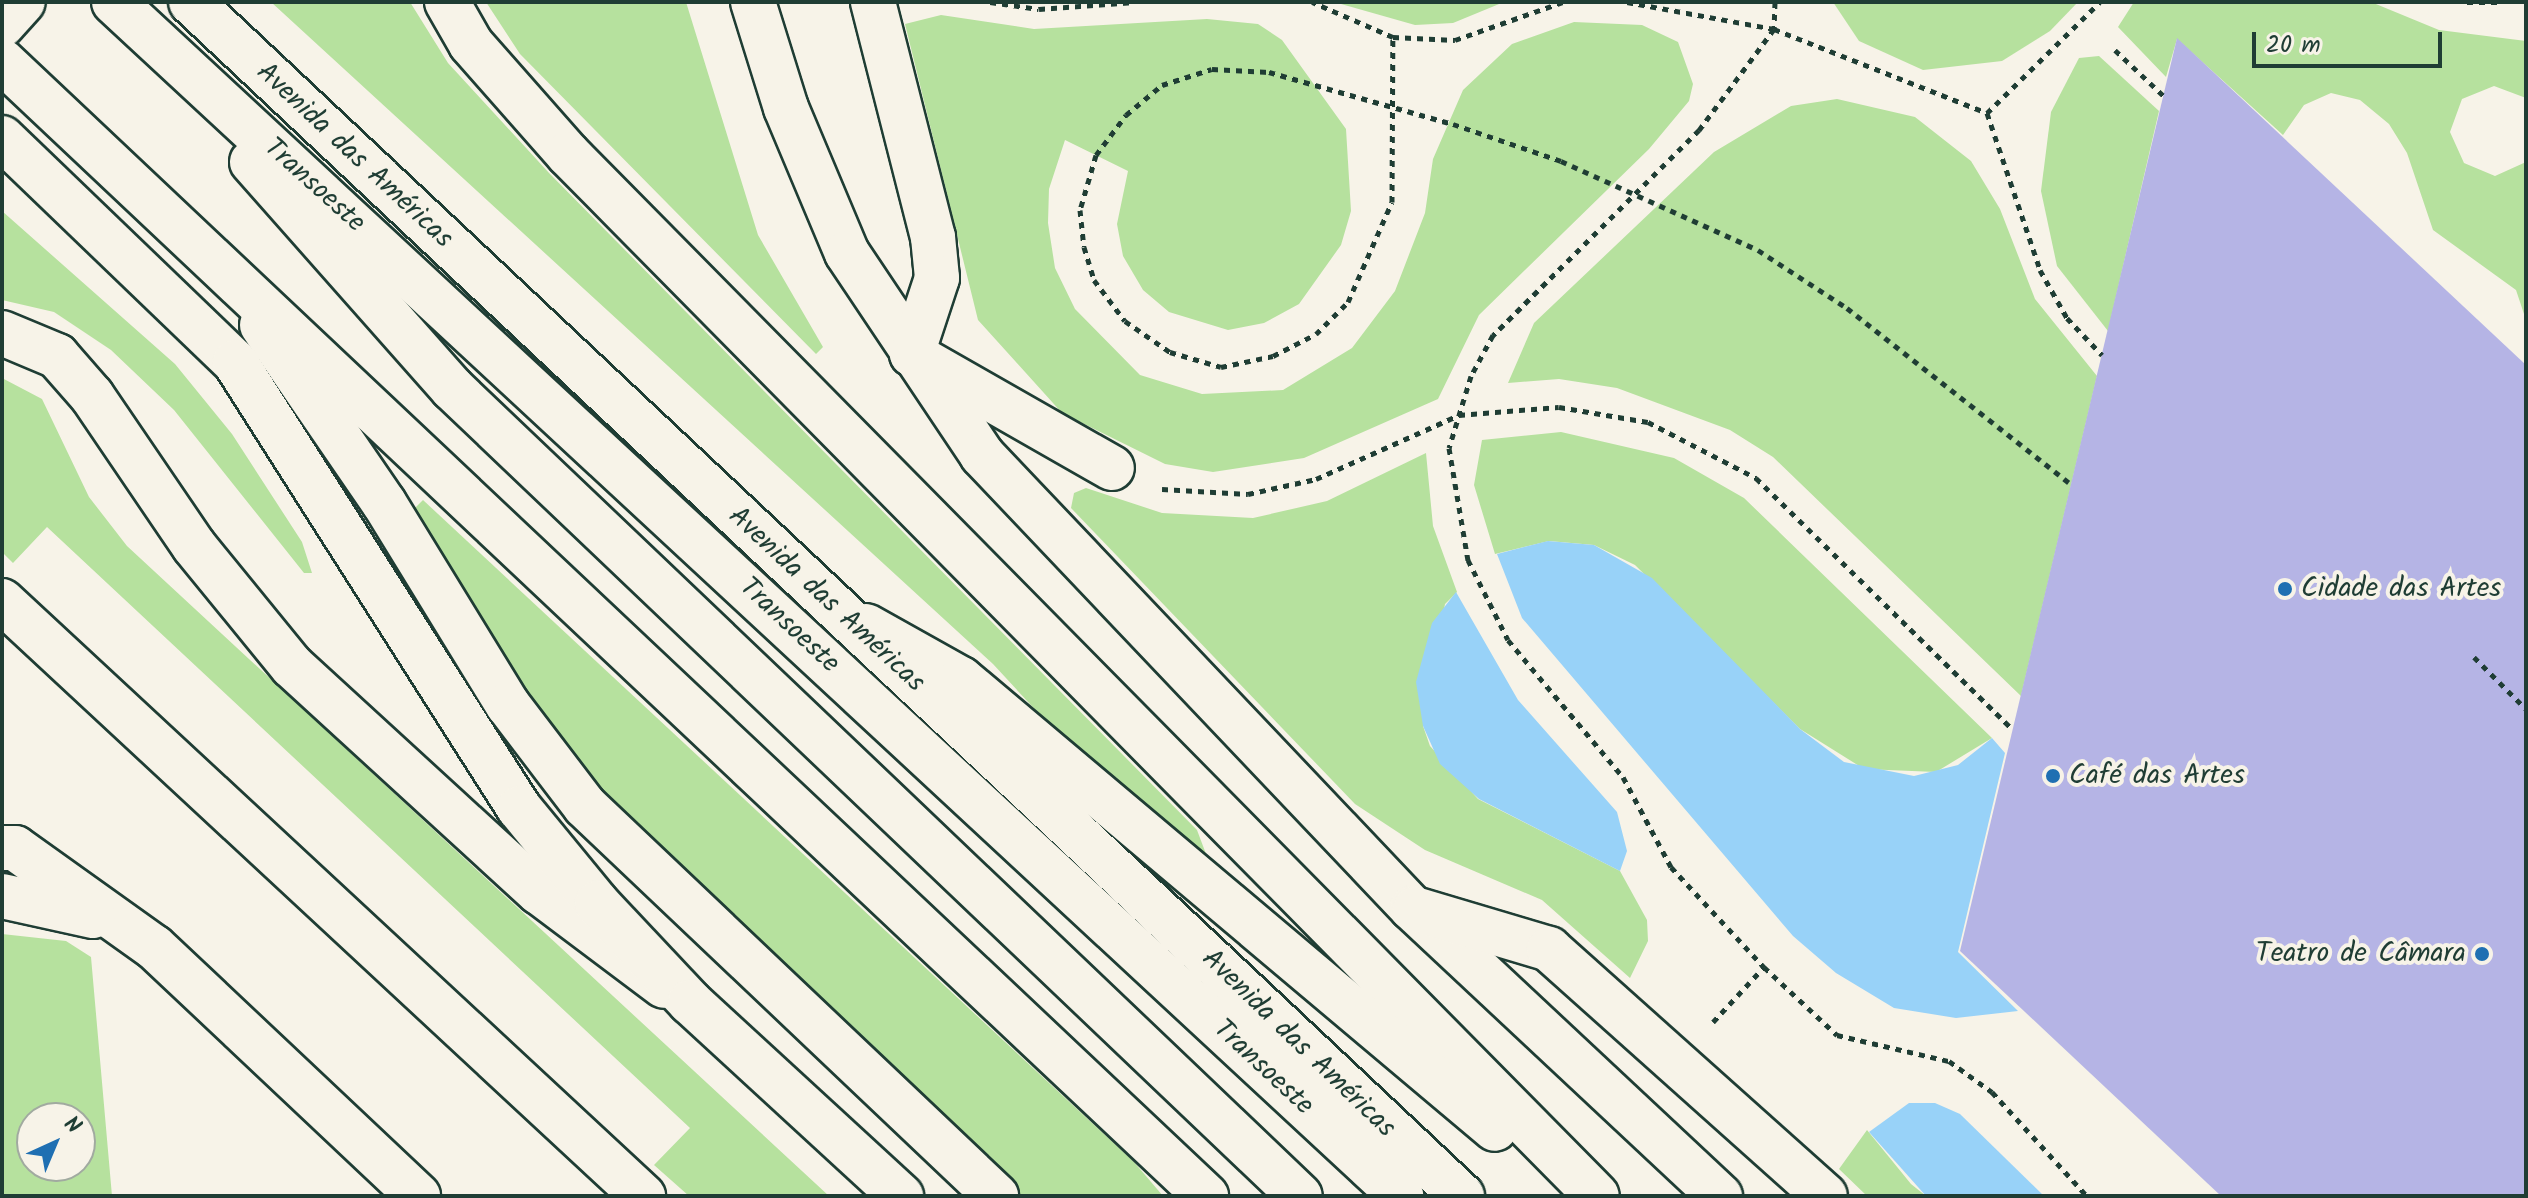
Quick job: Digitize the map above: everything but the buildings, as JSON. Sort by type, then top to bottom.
[{"type":"main road","points":[[2,25],[23,2]]},
{"type":"main road","name":"Transoeste","points":[[114,2],[174,61],[415,277],[1401,1196]]},
{"type":"main road","name":"Avenida das Américas","points":[[191,2],[1462,1196]]},
{"type":"main road","points":[[447,2],[471,44],[568,154],[1590,1189]]},
{"type":"main road","points":[[753,2],[786,108],[847,253],[982,455],[1412,908],[1720,1196]]},
{"type":"main road","points":[[873,2],[933,237],[937,278],[912,354]]},
{"type":"main road","name":"Transoeste","points":[[174,61],[452,388],[1300,1196]]},
{"type":"main road","points":[[13,72],[232,275],[1206,1196]]},
{"type":"main road","points":[[2,138],[235,362],[519,808],[690,1002],[901,1196]]},
{"type":"main road","points":[[232,275],[500,693],[585,806],[996,1196]]},
{"type":"main road","points":[[2,333],[57,356],[92,396],[194,546],[292,666],[539,892],[690,1002]]},
{"type":"main road","points":[[912,354],[1112,468]]},
{"type":"main road","points":[[2,601],[643,1196]]},
{"type":"main road","points":[[833,607],[961,679],[1514,1146],[1590,1189]]},
{"type":"main road","points":[[2,848],[15,848],[122,925],[418,1196]]},
{"type":"main road","points":[[2,896],[122,925]]},
{"type":"main road","points":[[1412,908],[1549,949],[1825,1196]]},
{"type":"main road","name":"Transoeste","points":[[1247,1147],[1278,1196]]},
{"type":"path","points":[[990,2],[1039,9],[1135,2]]},
{"type":"path","points":[[1312,2],[1393,37],[1455,40],[1563,2]]},
{"type":"path","points":[[1627,2],[1774,29],[1987,113],[2040,270],[2067,318],[2102,355]]},
{"type":"path","points":[[1775,2],[1774,29],[1699,130],[1493,335],[1459,415],[1449,448],[1451,489],[1468,560],[1508,640],[1623,777],[1671,867],[1764,967],[1837,1035],[1949,1061],[1992,1092],[2087,1196]]},
{"type":"path","points":[[1987,113],[2100,2]]},
{"type":"path","points":[[2467,2],[2498,2]]},
{"type":"path","points":[[1393,37],[1392,202],[1374,252],[1348,302],[1316,334],[1273,356],[1221,367],[1170,352],[1125,321],[1094,280],[1084,247],[1080,210],[1096,155],[1126,115],[1162,85],[1212,69],[1269,72],[1494,138],[1758,250],[1847,308],[2069,483]]},
{"type":"path","points":[[2115,50],[2166,98]]},
{"type":"path","points":[[1112,468],[1164,490],[1248,494],[1316,479],[1459,415],[1559,407],[1610,414],[1720,456],[1756,478],[2012,729]]},
{"type":"path","points":[[2474,657],[2526,709]]},
{"type":"path","points":[[1677,1061],[1764,967]]},
{"type":"green space","points":[[271,2],[410,2],[448,63],[549,173],[1197,830],[1206,854],[1198,857],[1102,782],[993,664]]},
{"type":"green space","points":[[486,2],[686,2],[758,235],[823,347],[816,354],[520,54]]},
{"type":"green space","points":[[1334,2],[1504,2],[1453,23],[1415,25]]},
{"type":"green space","points":[[1833,2],[2078,2],[2050,31],[2002,61],[1923,70],[1859,41]]},
{"type":"green space","points":[[2134,2],[2371,2],[2439,30],[2526,41],[2526,98],[2494,86],[2462,99],[2450,132],[2464,163],[2495,176],[2526,162],[2526,320],[2516,290],[2433,230],[2407,153],[2389,124],[2360,100],[2331,93],[2304,105],[2283,135],[2177,39],[2166,77],[2118,27]]},
{"type":"green space","points":[[941,15],[1034,29],[1207,19],[1258,24],[1282,40],[1346,129],[1351,211],[1341,245],[1299,304],[1264,323],[1228,330],[1169,312],[1143,290],[1123,256],[1117,224],[1128,171],[1065,140],[1049,189],[1048,223],[1055,268],[1075,309],[1140,375],[1202,394],[1283,390],[1352,348],[1395,291],[1425,213],[1433,159],[1463,90],[1512,44],[1574,22],[1642,25],[1678,42],[1693,84],[1689,101],[1649,149],[1479,315],[1438,399],[1304,458],[1213,472],[1165,464],[1062,413],[978,320],[905,24]]},
{"type":"green space","points":[[2099,56],[2159,111],[2108,331],[2057,266],[2041,191],[2051,112],[2079,58]]},
{"type":"green space","points":[[1837,99],[1915,117],[1971,161],[2000,209],[2035,299],[2097,376],[2021,696],[1773,457],[1730,430],[1617,388],[1559,379],[1508,383],[1534,323],[1714,152],[1791,106]]},
{"type":"green space","points":[[2,211],[175,364],[232,434],[302,542],[312,573],[304,573],[174,410],[111,350],[54,312],[2,300]]},
{"type":"green space","points":[[2,378],[42,399],[89,497],[127,546],[829,1196],[689,1196],[654,1165],[690,1128],[47,527],[13,563],[2,552]]},
{"type":"green space","points":[[1561,432],[1674,458],[1744,498],[1992,738],[1936,772],[1864,769],[1800,729],[1635,565],[1594,545],[1549,541],[1495,554],[1474,485],[1482,440]]},
{"type":"green space","points":[[1426,453],[1433,526],[1457,592],[1445,604],[1423,726],[1430,746],[1478,799],[1620,871],[1647,920],[1648,941],[1630,978],[1542,900],[1425,850],[1355,804],[1071,508],[1074,493],[1086,488],[1162,513],[1253,518],[1327,501]]},
{"type":"green space","points":[[423,500],[1134,1162],[1163,1196],[1020,1196],[714,911],[547,730],[408,515]]},
{"type":"green space","points":[[2,934],[66,941],[91,957],[112,1196],[2,1196]]},
{"type":"green space","points":[[1867,1130],[1911,1184],[1926,1196],[1867,1196],[1839,1169]]},
{"type":"water","points":[[1548,541],[1594,545],[1652,578],[1800,729],[1844,762],[1914,776],[1958,765],[1992,738],[2005,753],[1958,952],[2018,1011],[1956,1018],[1894,1008],[1836,973],[1793,936],[1522,618],[1497,554]]},
{"type":"water","points":[[1456,592],[1518,700],[1617,812],[1627,851],[1620,871],[1479,799],[1440,764],[1423,726],[1416,682],[1432,623]]},
{"type":"water","points":[[1909,1103],[1935,1103],[1960,1114],[2044,1196],[1926,1196],[1869,1132]]},
{"type":"place","name":"Cidade das Artes","points":[[2285,589]]},
{"type":"place","name":"Café das Artes","points":[[2053,776]]},
{"type":"place","name":"Teatro de Câmara","points":[[2482,954]]}]
